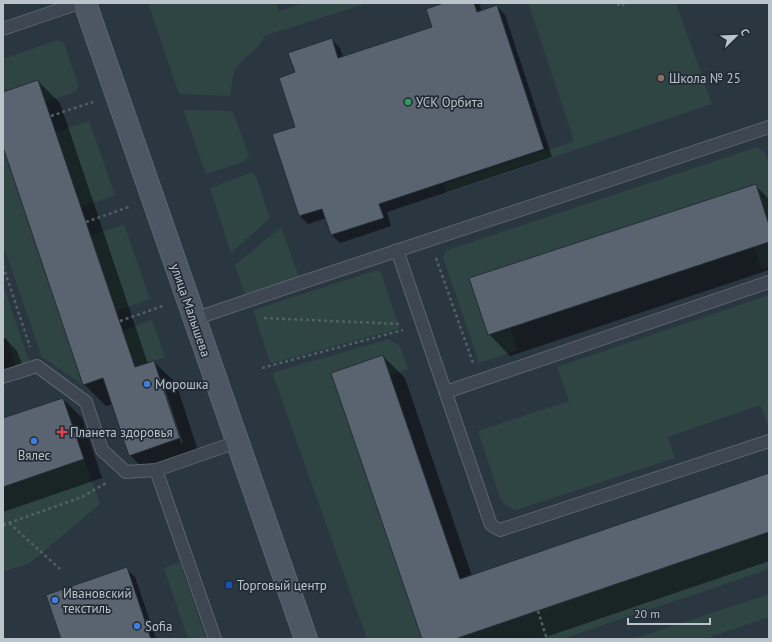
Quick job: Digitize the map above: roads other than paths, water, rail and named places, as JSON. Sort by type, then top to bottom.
[{"type":"street","name":"улица Малышева","points":[[85,3],[306,639]]},
{"type":"lane","points":[[3,29],[79,3]]},
{"type":"lane","points":[[194,319],[769,127]]},
{"type":"lane","points":[[398,250],[491,525],[500,530],[769,441]]},
{"type":"lane","points":[[446,392],[769,282]]},
{"type":"lane","points":[[3,377],[37,366],[86,402],[102,450],[126,472],[156,470],[237,442]]},
{"type":"lane","points":[[156,470],[214,639]]},
{"type":"place","name":"Школа № 25","points":[[661,78]]},
{"type":"place","name":"УСК Орбита","points":[[408,102]]},
{"type":"place","name":"Морошка","points":[[147,384]]},
{"type":"place","name":"Планета здоровья","points":[[62,432]]},
{"type":"place","name":"Вялес","points":[[34,441]]},
{"type":"place","name":"Торговый центр","points":[[229,585]]},
{"type":"place","name":"Ивановский текстиль","points":[[55,600]]},
{"type":"place","name":"Sofia","points":[[137,626]]}]
